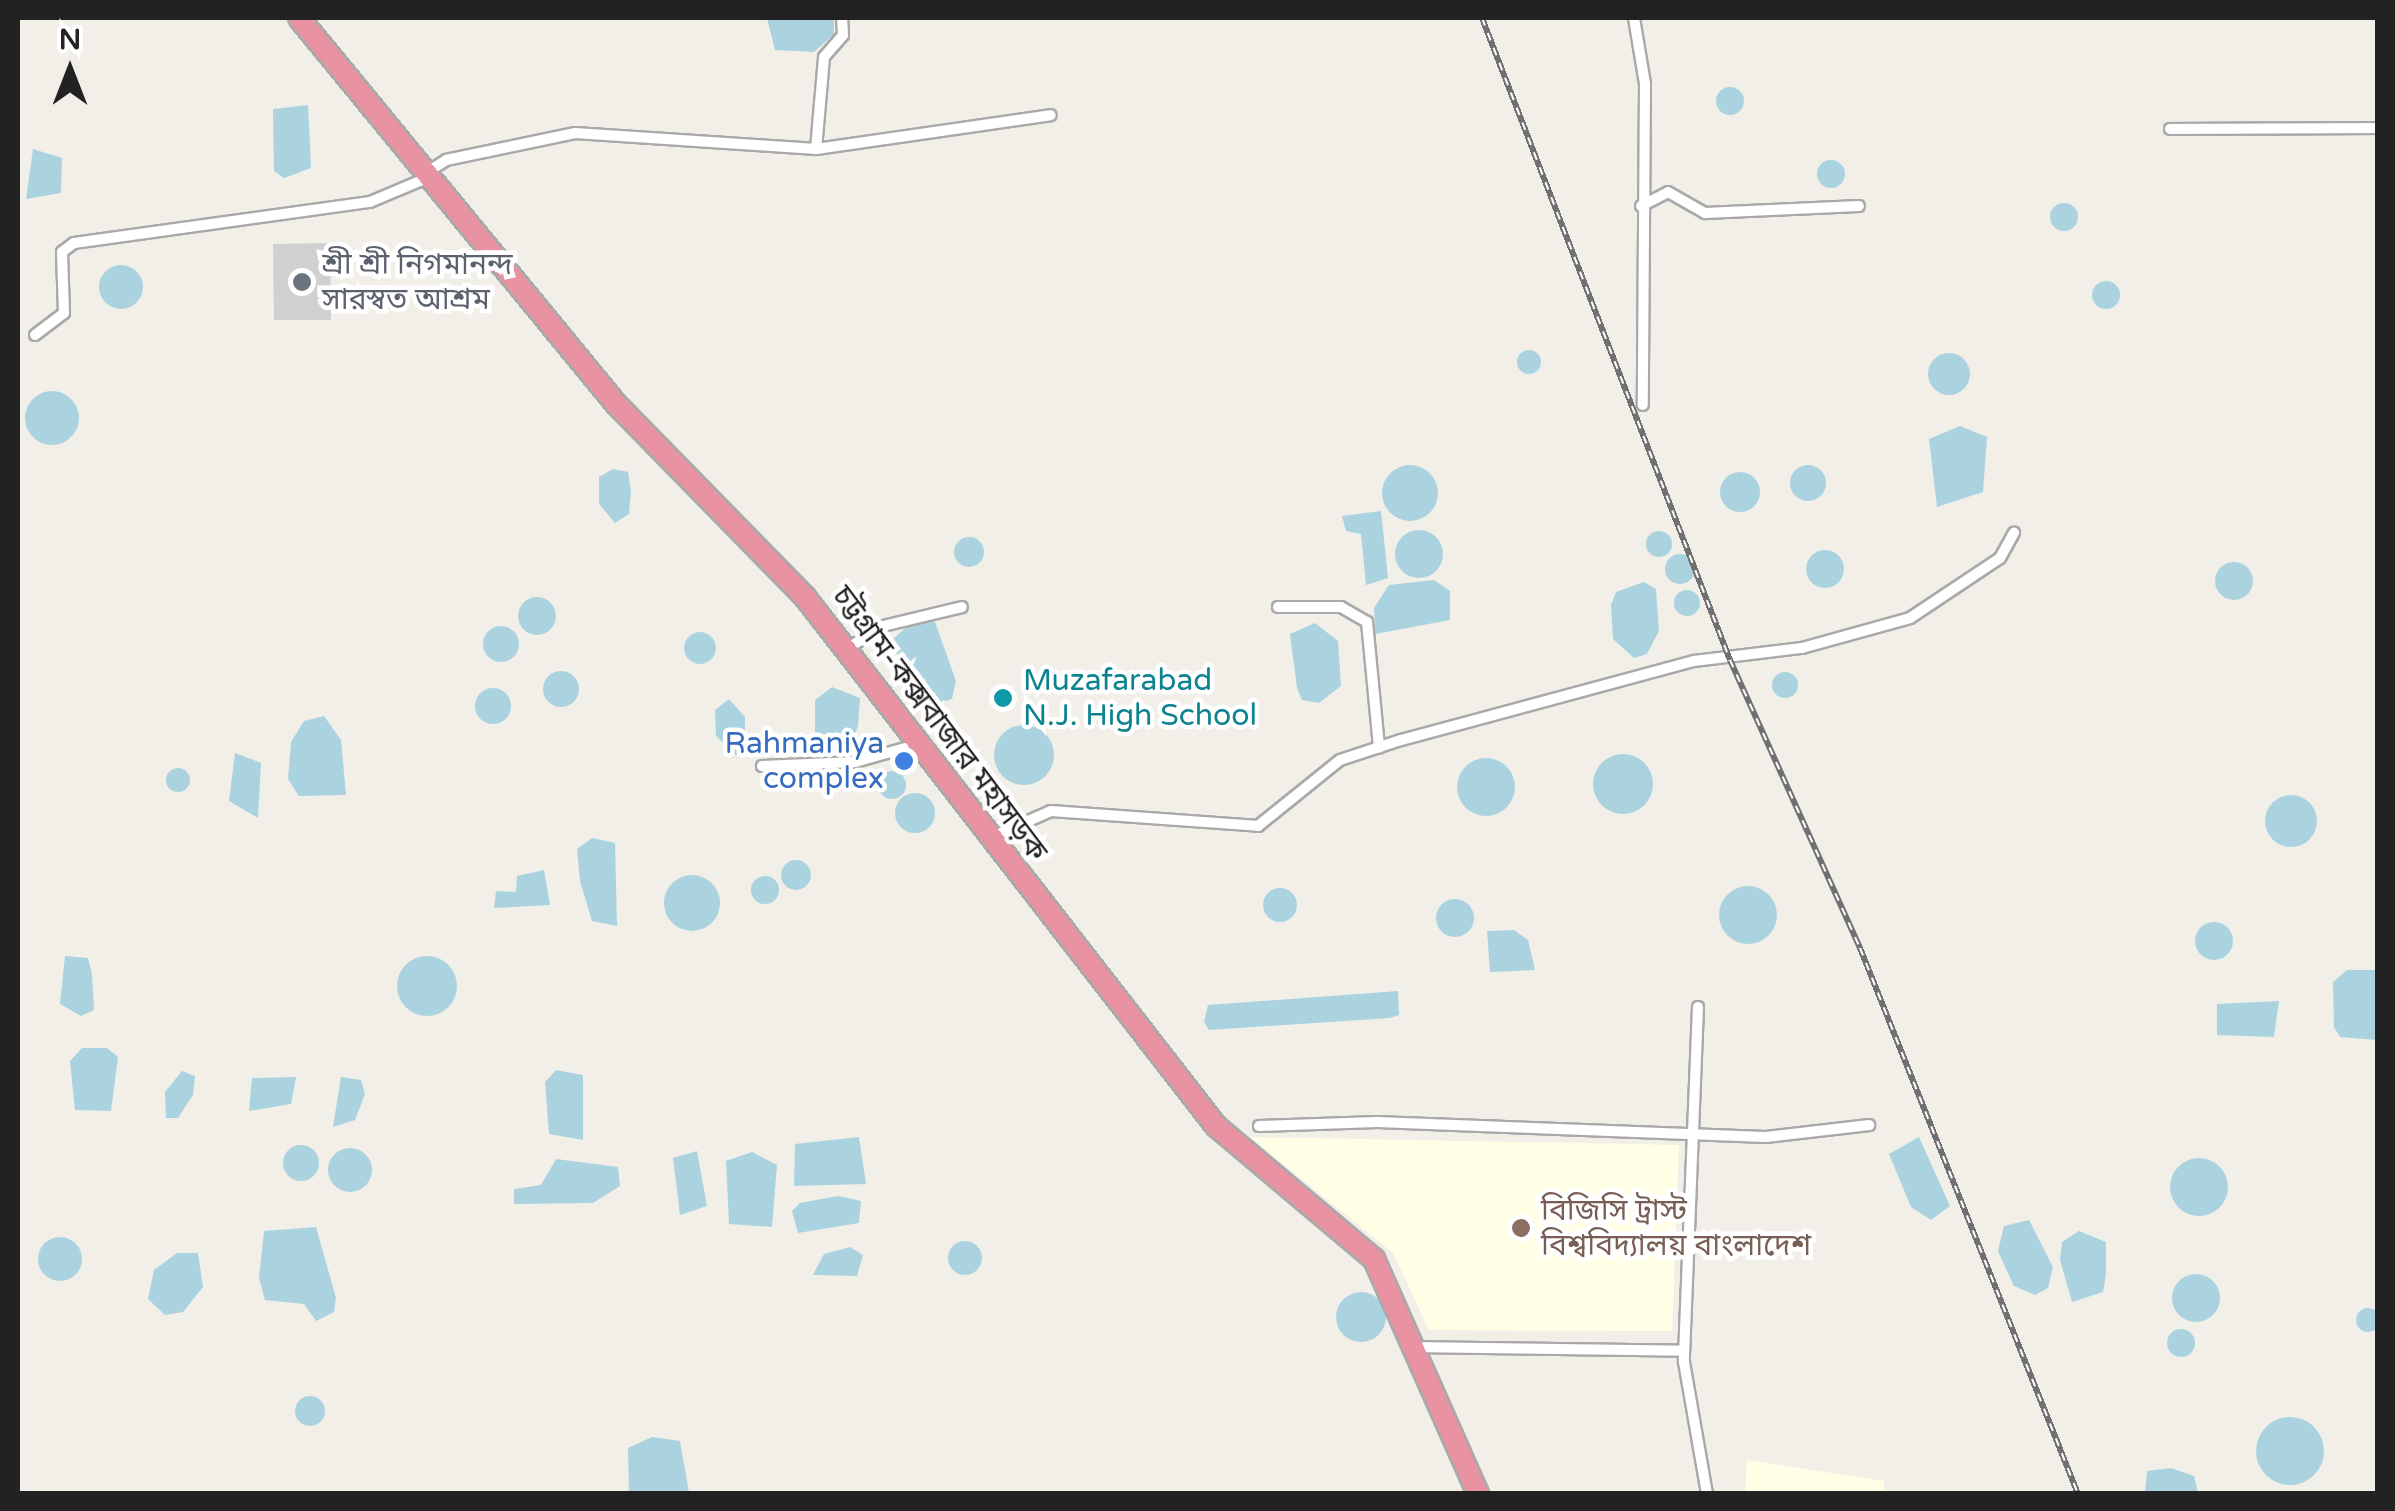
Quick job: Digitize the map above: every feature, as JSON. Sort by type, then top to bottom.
[{"type":"highway","name":"চট্টগ্রাম-কক্সবাজার মহাসড়ক","points":[[299,18],[616,404],[844,650],[987,840],[1216,1126],[1374,1259],[1478,1494]]},
{"type":"street","points":[[816,149],[824,57],[842,35],[842,18]]},
{"type":"street","points":[[1634,18],[1645,84],[1640,206],[1643,404]]},
{"type":"street","points":[[35,335],[64,312],[62,252],[74,244],[370,202],[425,176],[446,160],[574,133],[816,149],[1051,115]]},
{"type":"street","points":[[2170,130],[2378,128]]},
{"type":"street","points":[[1640,206],[1668,192],[1705,212],[1860,206]]},
{"type":"street","points":[[987,840],[1052,811],[1258,826],[1340,760],[1380,747],[1694,661],[1802,648],[1910,618],[2000,558],[2014,533]]},
{"type":"street","points":[[844,650],[883,626],[962,607]]},
{"type":"street","points":[[1278,607],[1341,607],[1367,622],[1380,747]]},
{"type":"street","points":[[762,766],[855,762],[916,745]]},
{"type":"street","points":[[1698,1008],[1696,1134],[1684,1352],[1706,1494]]},
{"type":"street","points":[[1258,1126],[1851,1134],[1870,1125]]},
{"type":"street","points":[[1413,1347],[1684,1352]]},
{"type":"shaded area","name":"শ্রী শ্রী নিগমানন্দ সারস্বত আশ্রম","points":[[330,243],[331,320],[274,320],[273,244]]},
{"type":"shaded area","name":"বিজিসি ট্রাস্ট বিশ্ববিদ্যালয় বাংলাদেশ","points":[[1250,1137],[1679,1145],[1672,1331],[1429,1330],[1393,1253]]},
{"type":"shaded area","points":[[1747,1460],[1884,1481],[1884,1493],[1745,1493]]},
{"type":"water","points":[[767,18],[834,18],[834,34],[814,52],[775,50]]},
{"type":"water","points":[[1730,87],[1740,91],[1744,101],[1740,111],[1730,115],[1720,111],[1716,101],[1720,91]]},
{"type":"water","points":[[308,105],[311,168],[284,178],[274,171],[273,109]]},
{"type":"water","points":[[33,149],[62,158],[61,193],[26,199]]},
{"type":"water","points":[[1831,160],[1841,164],[1845,174],[1841,184],[1831,188],[1821,184],[1817,174],[1821,164]]},
{"type":"water","points":[[2064,203],[2074,207],[2078,217],[2074,227],[2064,231],[2054,227],[2050,217],[2054,207]]},
{"type":"water","points":[[121,265],[136,272],[143,287],[136,302],[121,309],[106,302],[99,287],[106,272]]},
{"type":"water","points":[[2106,281],[2116,285],[2120,295],[2116,305],[2106,309],[2096,305],[2092,295],[2096,285]]},
{"type":"water","points":[[1529,350],[1541,362],[1529,374],[1517,362]]},
{"type":"water","points":[[1949,353],[1964,359],[1970,374],[1964,389],[1949,395],[1934,389],[1928,374],[1934,359]]},
{"type":"water","points":[[52,391],[71,399],[79,418],[71,437],[52,445],[33,437],[25,418],[33,399]]},
{"type":"water","points":[[1960,426],[1987,437],[1983,492],[1937,507],[1929,439]]},
{"type":"water","points":[[1410,465],[1430,473],[1438,493],[1430,513],[1410,521],[1390,513],[1382,493],[1390,473]]},
{"type":"water","points":[[1808,465],[1821,470],[1826,483],[1821,496],[1808,501],[1795,496],[1790,483],[1795,470]]},
{"type":"water","points":[[613,469],[628,472],[631,491],[629,514],[615,523],[599,504],[599,477]]},
{"type":"water","points":[[1740,472],[1754,478],[1760,492],[1754,506],[1740,512],[1726,506],[1720,492],[1726,478]]},
{"type":"water","points":[[1381,511],[1388,578],[1366,585],[1361,534],[1346,531],[1342,516]]},
{"type":"water","points":[[1419,530],[1436,537],[1443,554],[1436,571],[1419,578],[1402,571],[1395,554],[1402,537]]},
{"type":"water","points":[[1659,531],[1668,535],[1672,544],[1668,553],[1659,557],[1650,553],[1646,544],[1650,535]]},
{"type":"water","points":[[969,537],[980,541],[984,552],[980,563],[969,567],[958,563],[954,552],[958,541]]},
{"type":"water","points":[[1825,550],[1838,556],[1844,569],[1838,582],[1825,588],[1812,582],[1806,569],[1812,556]]},
{"type":"water","points":[[1680,554],[1694,563],[1695,569],[1686,583],[1680,584],[1666,575],[1665,569],[1674,555]]},
{"type":"water","points":[[2234,562],[2247,568],[2253,581],[2247,594],[2234,600],[2221,594],[2215,581],[2221,568]]},
{"type":"water","points":[[1434,580],[1450,591],[1450,620],[1375,634],[1374,608],[1389,585]]},
{"type":"water","points":[[1644,582],[1656,589],[1659,631],[1647,654],[1634,658],[1613,639],[1611,605],[1616,592]]},
{"type":"water","points":[[1687,590],[1696,594],[1700,603],[1696,612],[1687,616],[1678,612],[1674,603],[1678,594]]},
{"type":"water","points":[[537,597],[550,603],[556,616],[550,629],[537,635],[524,629],[518,616],[524,603]]},
{"type":"water","points":[[935,622],[956,681],[952,699],[925,708],[908,697],[893,639],[911,623]]},
{"type":"water","points":[[1315,623],[1338,641],[1341,686],[1319,703],[1302,700],[1290,634]]},
{"type":"water","points":[[501,626],[514,631],[519,644],[514,657],[501,662],[488,657],[483,644],[488,631]]},
{"type":"water","points":[[700,632],[711,637],[716,648],[711,659],[700,664],[689,659],[684,648],[689,637]]},
{"type":"water","points":[[561,671],[574,676],[579,689],[574,702],[561,707],[548,702],[543,689],[548,676]]},
{"type":"water","points":[[1785,672],[1794,676],[1798,685],[1794,694],[1785,698],[1776,694],[1772,685],[1776,676]]},
{"type":"water","points":[[832,687],[860,698],[858,726],[852,741],[815,747],[815,700]]},
{"type":"water","points":[[493,688],[506,693],[511,706],[506,719],[493,724],[480,719],[475,706],[480,693]]},
{"type":"water","points":[[729,699],[745,717],[745,748],[736,755],[716,736],[715,710]]},
{"type":"water","points":[[324,716],[341,740],[346,795],[299,796],[288,779],[291,742],[304,721]]},
{"type":"water","points":[[1024,725],[1045,734],[1054,755],[1045,776],[1024,785],[1003,776],[994,755],[1003,734]]},
{"type":"water","points":[[235,753],[261,763],[258,818],[229,801]]},
{"type":"water","points":[[1623,754],[1644,763],[1653,784],[1644,805],[1623,814],[1602,805],[1593,784],[1602,763]]},
{"type":"water","points":[[1486,758],[1507,766],[1515,787],[1507,808],[1486,816],[1465,808],[1457,787],[1465,766]]},
{"type":"water","points":[[178,768],[190,780],[178,792],[166,780]]},
{"type":"water","points":[[892,771],[902,775],[906,785],[902,795],[892,799],[882,795],[878,785],[882,775]]},
{"type":"water","points":[[915,793],[929,799],[935,813],[929,827],[915,833],[901,827],[895,813],[901,799]]},
{"type":"water","points":[[2291,795],[2310,802],[2317,821],[2310,840],[2291,847],[2272,840],[2265,821],[2272,802]]},
{"type":"water","points":[[592,838],[615,843],[617,926],[592,921],[580,881],[577,849]]},
{"type":"water","points":[[796,860],[806,865],[811,875],[806,885],[796,890],[786,885],[781,875],[786,865]]},
{"type":"water","points":[[544,870],[550,905],[494,908],[496,891],[516,892],[517,876]]},
{"type":"water","points":[[692,875],[712,883],[720,903],[712,923],[692,931],[672,923],[664,903],[672,883]]},
{"type":"water","points":[[765,876],[775,880],[779,890],[775,900],[765,904],[755,900],[751,890],[755,880]]},
{"type":"water","points":[[1748,886],[1768,895],[1777,915],[1768,935],[1748,944],[1728,935],[1719,915],[1728,895]]},
{"type":"water","points":[[1280,888],[1292,893],[1297,905],[1292,917],[1280,922],[1268,917],[1263,905],[1268,893]]},
{"type":"water","points":[[1455,899],[1468,905],[1474,918],[1468,931],[1455,937],[1442,931],[1436,918],[1442,905]]},
{"type":"water","points":[[2214,922],[2227,928],[2233,941],[2227,954],[2214,960],[2201,954],[2195,941],[2201,928]]},
{"type":"water","points":[[1514,930],[1528,940],[1535,970],[1490,972],[1487,931]]},
{"type":"water","points":[[65,956],[88,958],[94,1010],[81,1016],[60,1004]]},
{"type":"water","points":[[427,956],[448,965],[457,986],[448,1007],[427,1016],[406,1007],[397,986],[406,965]]},
{"type":"water","points":[[2347,970],[2377,970],[2377,1040],[2340,1037],[2334,1027],[2333,982]]},
{"type":"water","points":[[1398,991],[1399,1015],[1390,1018],[1209,1030],[1204,1022],[1208,1005]]},
{"type":"water","points":[[2279,1001],[2274,1037],[2217,1035],[2217,1004]]},
{"type":"water","points":[[82,1048],[107,1048],[118,1057],[111,1111],[75,1110],[70,1061]]},
{"type":"water","points":[[556,1070],[583,1075],[583,1140],[549,1134],[545,1082]]},
{"type":"water","points":[[182,1071],[195,1076],[193,1095],[178,1118],[166,1118],[165,1092]]},
{"type":"water","points":[[296,1077],[291,1104],[249,1111],[252,1078]]},
{"type":"water","points":[[341,1077],[361,1080],[365,1094],[355,1120],[333,1127]]},
{"type":"water","points":[[859,1137],[866,1184],[794,1186],[795,1144]]},
{"type":"water","points":[[1919,1137],[1950,1206],[1931,1220],[1911,1207],[1889,1154]]},
{"type":"water","points":[[301,1145],[313,1151],[319,1163],[313,1175],[301,1181],[289,1175],[283,1163],[289,1151]]},
{"type":"water","points":[[350,1148],[366,1154],[372,1170],[366,1186],[350,1192],[334,1186],[328,1170],[334,1154]]},
{"type":"water","points":[[697,1151],[707,1206],[680,1215],[673,1158]]},
{"type":"water","points":[[752,1152],[777,1165],[772,1227],[729,1224],[726,1161]]},
{"type":"water","points":[[2199,1158],[2220,1166],[2228,1187],[2220,1208],[2199,1216],[2178,1208],[2170,1187],[2178,1166]]},
{"type":"water","points":[[556,1159],[618,1167],[620,1186],[593,1203],[514,1204],[514,1189],[541,1185]]},
{"type":"water","points":[[838,1196],[861,1201],[859,1223],[798,1233],[792,1211],[800,1203]]},
{"type":"water","points":[[2029,1220],[2053,1267],[2048,1288],[2035,1295],[2014,1286],[1998,1251],[2004,1226]]},
{"type":"water","points":[[316,1227],[336,1298],[334,1312],[316,1321],[304,1304],[265,1300],[259,1278],[264,1231]]},
{"type":"water","points":[[2079,1231],[2106,1242],[2106,1274],[2103,1292],[2072,1302],[2060,1260],[2062,1242]]},
{"type":"water","points":[[60,1237],[76,1243],[82,1259],[76,1275],[60,1281],[44,1275],[38,1259],[44,1243]]},
{"type":"water","points":[[965,1241],[977,1246],[982,1258],[977,1270],[965,1275],[953,1270],[948,1258],[953,1246]]},
{"type":"water","points":[[850,1247],[863,1255],[857,1276],[813,1275],[824,1254]]},
{"type":"water","points":[[177,1253],[198,1253],[203,1287],[183,1312],[165,1315],[148,1299],[154,1270]]},
{"type":"water","points":[[2196,1274],[2213,1281],[2220,1298],[2213,1315],[2196,1322],[2179,1315],[2172,1298],[2179,1281]]},
{"type":"water","points":[[1361,1292],[1379,1299],[1386,1317],[1379,1335],[1361,1342],[1343,1335],[1336,1317],[1343,1299]]},
{"type":"water","points":[[2368,1308],[2377,1311],[2377,1329],[2368,1332],[2359,1329],[2356,1320],[2359,1311]]},
{"type":"water","points":[[2181,1329],[2191,1333],[2195,1343],[2191,1353],[2181,1357],[2171,1353],[2167,1343],[2171,1333]]},
{"type":"water","points":[[310,1396],[321,1400],[325,1411],[321,1422],[310,1426],[299,1422],[295,1411],[299,1400]]},
{"type":"water","points":[[2290,1417],[2303,1419],[2314,1427],[2322,1438],[2322,1464],[2314,1475],[2303,1483],[2290,1485],[2277,1483],[2266,1475],[2258,1464],[2256,1451],[2258,1438],[2266,1427],[2277,1419]]},
{"type":"water","points":[[652,1437],[680,1441],[689,1493],[629,1493],[628,1448]]},
{"type":"water","points":[[2171,1468],[2194,1476],[2198,1493],[2145,1493],[2147,1471]]},
{"type":"railway","points":[[1482,18],[1730,660],[1860,948],[2078,1494]]},
{"type":"place","name":"শ্রী শ্রী নিগমানন্দ সারস্বত আশ্রম","points":[[302,282]]},
{"type":"place","name":"Muzafarabad N.J. High School","points":[[1003,698]]},
{"type":"place","name":"Rahmaniya complex","points":[[904,761]]},
{"type":"place","name":"বিজিসি ট্রাস্ট বিশ্ববিদ্যালয় বাংলাদেশ","points":[[1521,1228]]}]
